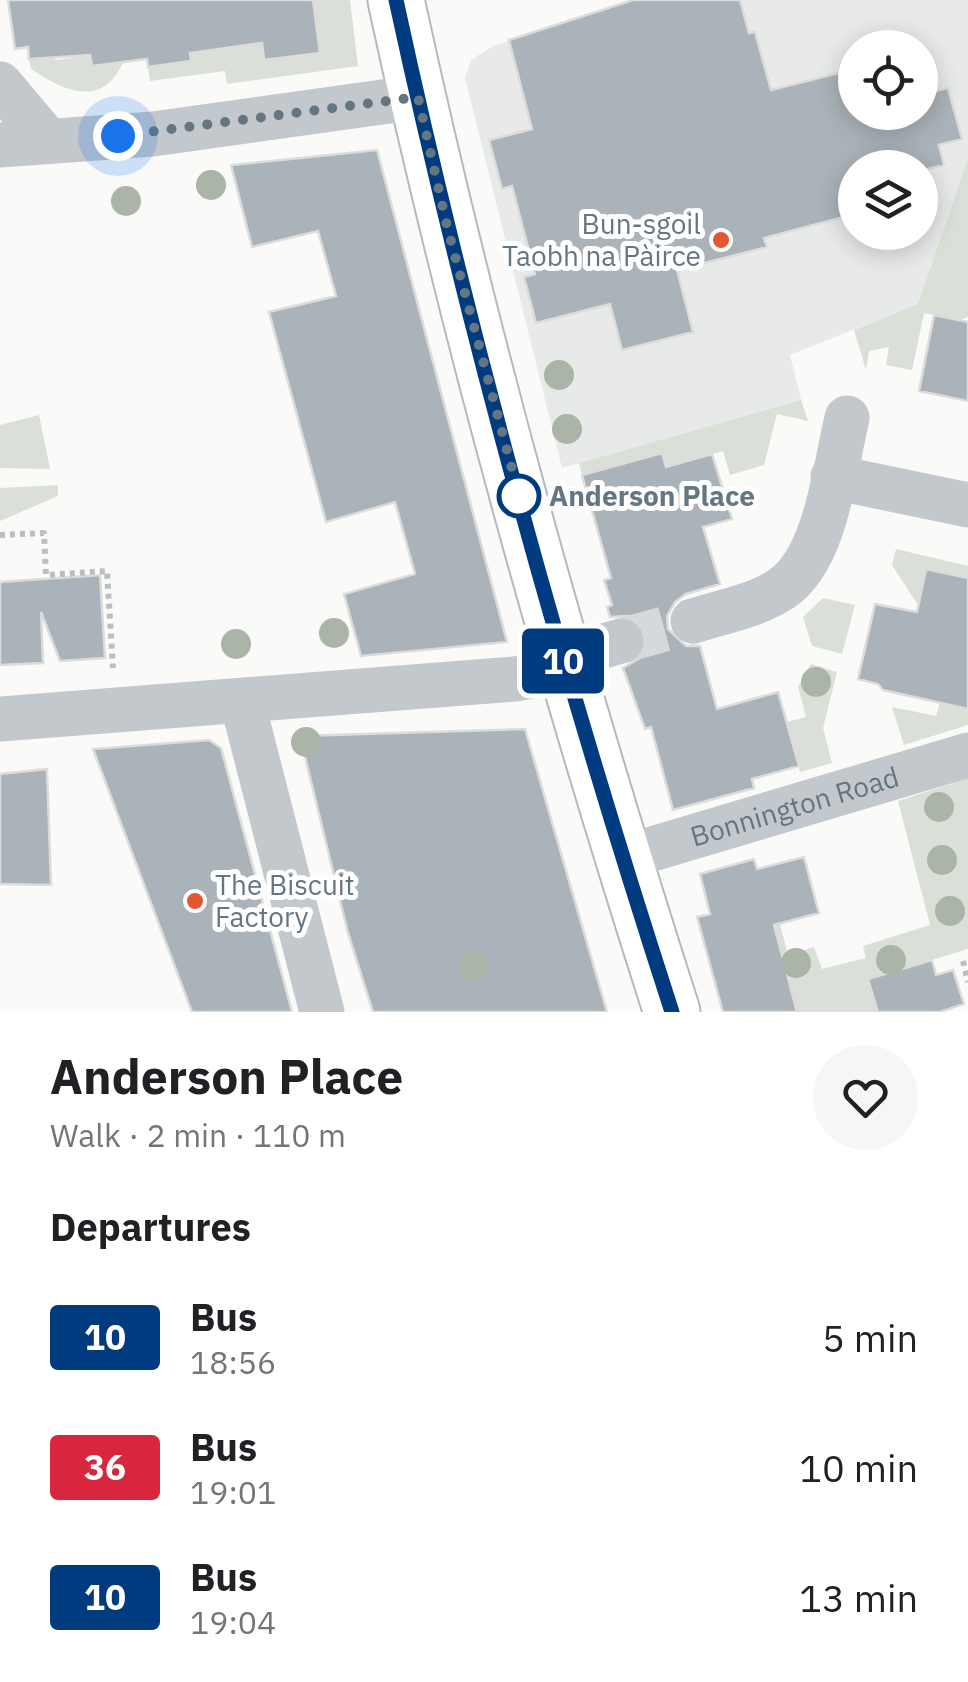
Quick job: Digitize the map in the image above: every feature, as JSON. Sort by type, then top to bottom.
[{"type":"main road","points":[[404,2],[418,97],[447,226],[564,664],[672,1012]]},
{"type":"street","points":[[0,84],[48,141]]},
{"type":"street","points":[[0,145],[153,134],[418,97]]},
{"type":"street","points":[[693,621],[763,598],[796,577],[818,538],[847,418]]},
{"type":"street","points":[[833,477],[968,505]]},
{"type":"street","points":[[0,718],[515,679],[621,641]]},
{"type":"street","points":[[242,701],[322,1012]]},
{"type":"street","name":"Bonnington Road","points":[[622,858],[968,755]]},
{"type":"path","points":[[0,535],[44,532],[46,575],[107,571],[116,710]]},
{"type":"path","points":[[963,962],[968,982]]},
{"type":"shaded area","points":[[313,0],[350,0],[358,66],[227,84],[225,71],[150,81],[148,67],[191,61],[190,53],[262,43],[265,60],[319,53]]},
{"type":"shaded area","name":"Bun-sgoil Taobh na Pàirce","points":[[639,0],[968,0],[968,158],[938,246],[938,150],[838,150],[838,250],[936,250],[918,304],[790,355],[801,400],[562,468],[465,78],[471,60],[493,46]]},
{"type":"shaded area","points":[[53,55],[55,60],[90,55],[123,62],[105,86],[82,91],[56,84],[31,69],[29,59]]},
{"type":"shaded area","points":[[968,158],[968,317],[960,320],[924,313],[912,370],[886,365],[889,347],[869,351],[866,370],[854,330],[918,304]]},
{"type":"shaded area","points":[[801,400],[808,421],[777,414],[764,465],[730,475],[723,451],[666,467],[661,453],[582,475],[579,463]]},
{"type":"shaded area","points":[[39,415],[50,469],[0,468],[0,425]]},
{"type":"shaded area","points":[[58,485],[58,496],[0,521],[0,488]]},
{"type":"shaded area","points":[[896,549],[968,566],[968,578],[926,569],[918,605],[892,565]]},
{"type":"shaded area","points":[[823,598],[855,605],[842,654],[812,646],[803,617]]},
{"type":"shaded area","points":[[811,664],[837,672],[823,728],[832,763],[800,772],[787,722],[806,717],[798,687]]},
{"type":"shaded area","points":[[940,702],[968,709],[968,725],[904,745],[892,707],[936,716]]},
{"type":"shaded area","points":[[968,768],[968,949],[869,979],[878,1012],[781,1012],[760,929],[780,924],[788,955],[814,947],[822,969],[866,958],[863,946],[930,925],[898,801],[960,781]]},
{"type":"building","points":[[8,0],[313,0],[320,53],[264,60],[262,43],[190,53],[191,61],[148,67],[147,59],[92,66],[90,55],[29,59],[28,47],[15,49]]},
{"type":"building","points":[[633,0],[740,0],[749,33],[755,32],[771,90],[838,73],[838,130],[938,130],[938,90],[948,88],[962,139],[939,145],[944,165],[938,166],[938,150],[838,150],[838,218],[764,238],[767,247],[677,270],[693,332],[622,350],[610,304],[536,323],[524,277],[535,274],[512,186],[502,189],[489,140],[532,129],[509,40]]},
{"type":"building","points":[[377,150],[507,642],[361,656],[344,594],[415,574],[395,502],[326,522],[269,312],[336,296],[318,231],[252,247],[231,165]]},
{"type":"building","points":[[934,315],[968,322],[968,401],[919,391]]},
{"type":"building","points":[[662,453],[666,467],[712,454],[732,519],[703,527],[720,584],[686,594],[675,602],[667,616],[668,629],[686,646],[700,646],[717,709],[778,692],[799,766],[752,779],[754,788],[673,810],[651,727],[645,729],[623,668],[640,658],[646,635],[640,623],[628,616],[610,617],[607,607],[612,605],[604,580],[611,578],[582,475]]},
{"type":"building","points":[[926,569],[968,578],[968,709],[883,690],[878,684],[858,679],[875,604],[917,612]]},
{"type":"building","points":[[100,575],[105,658],[60,661],[41,612],[43,663],[0,665],[0,582]]},
{"type":"building","points":[[525,729],[607,1012],[373,1012],[348,933],[300,736]]},
{"type":"building","name":"The Biscuit Factory","points":[[209,740],[221,748],[292,1012],[192,1012],[93,749]]},
{"type":"building","points":[[47,769],[51,885],[0,884],[0,774]]},
{"type":"building","points":[[804,857],[819,913],[774,925],[797,1012],[723,1012],[697,917],[710,914],[700,874],[754,859],[757,869]]},
{"type":"building","points":[[932,960],[936,975],[953,970],[964,1004],[940,1012],[878,1012],[868,979]]},
{"type":"tunnel","points":[[621,641],[693,621]]},
{"type":"bus line","name":"10","points":[[396,0],[447,226],[566,670],[672,1012]]},
{"type":"place","name":"Bun-sgoil Taobh na Pàirce","points":[[721,240]]},
{"type":"place","name":"Anderson Place","points":[[519,496]]},
{"type":"place","name":"The Biscuit Factory","points":[[195,901]]},
{"type":"route","points":[[118,136],[418,97],[447,226],[524,514],[519,496]]}]
